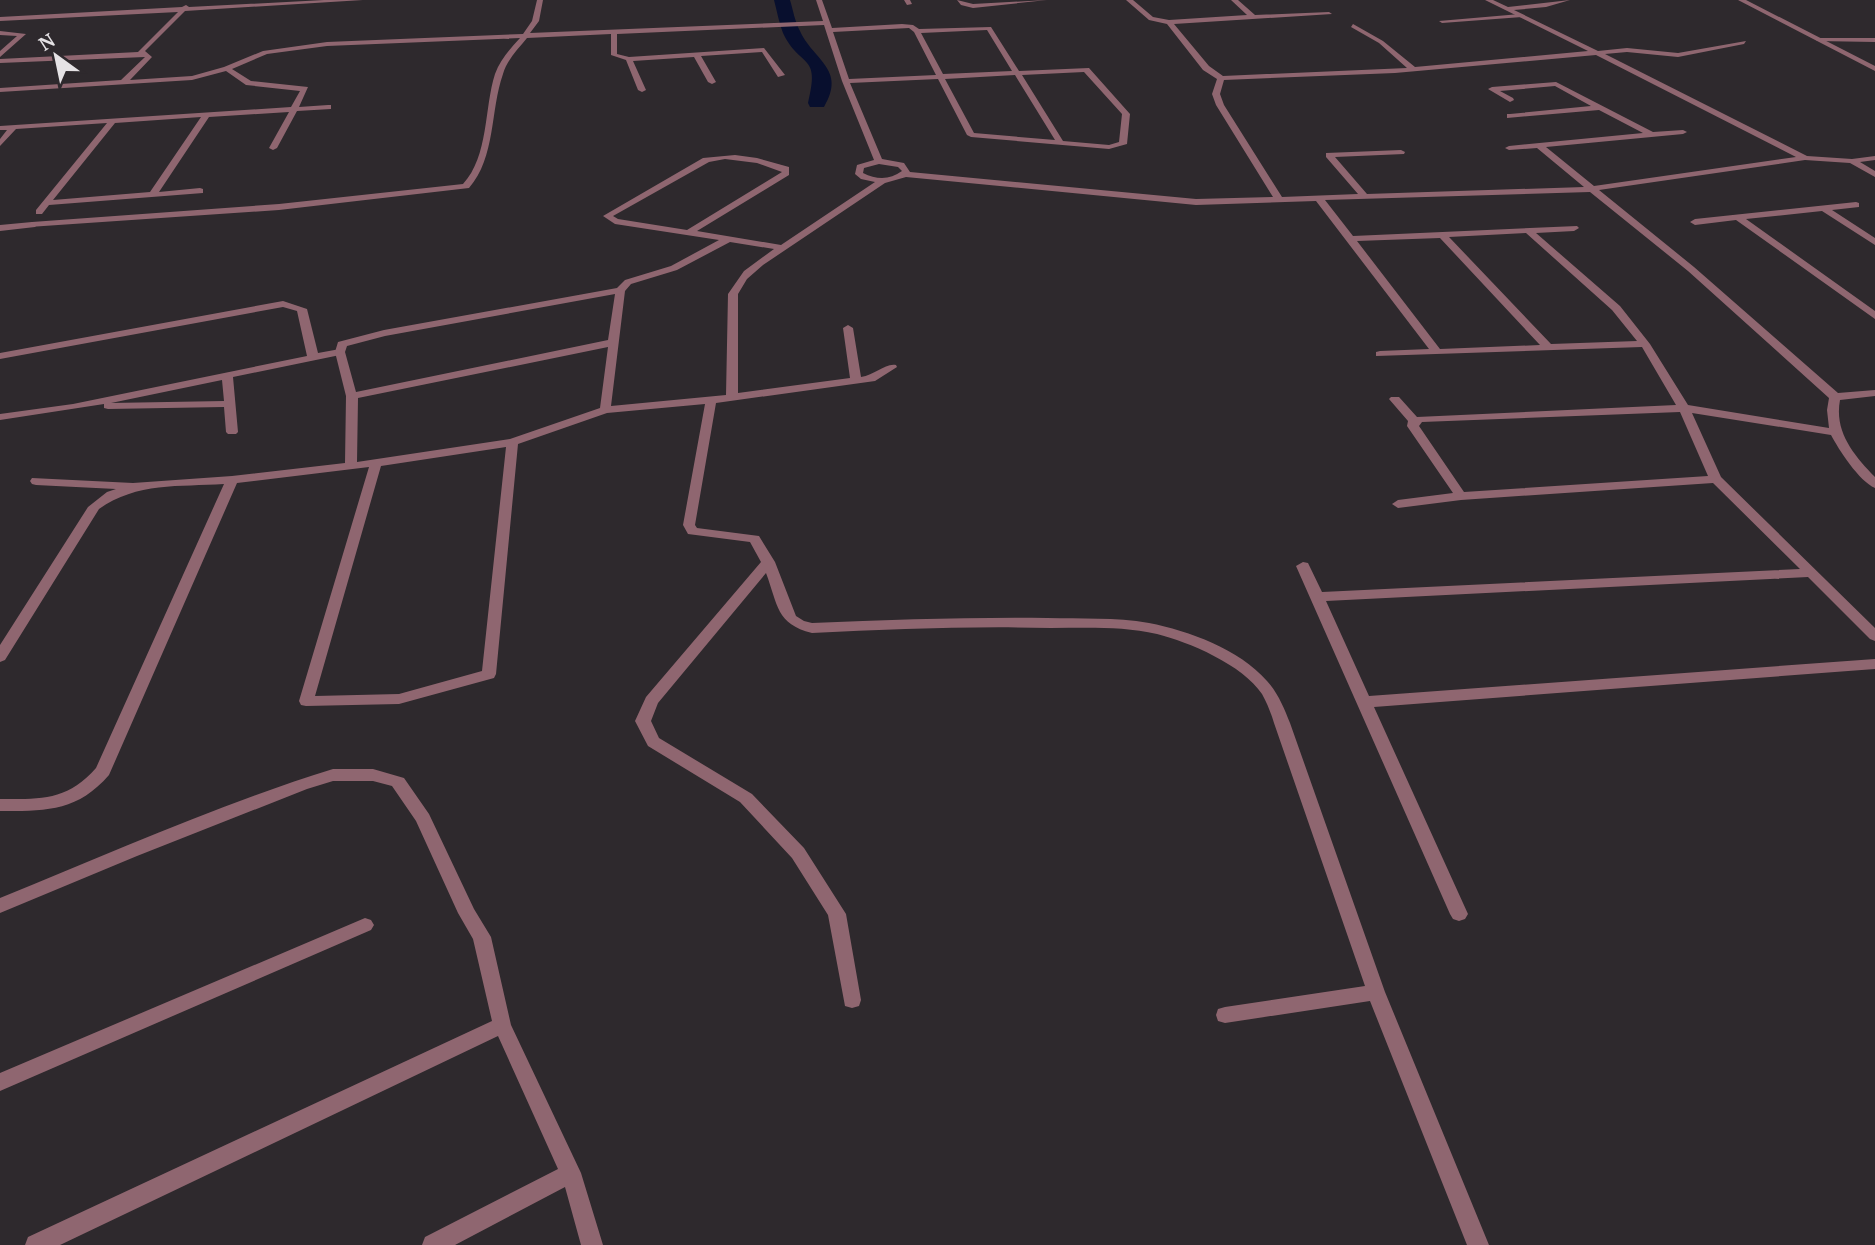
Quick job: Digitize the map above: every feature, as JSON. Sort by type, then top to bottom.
[{"type":"street","points":[[143,54],[141,51],[184,10],[190,0]]},
{"type":"street","points":[[0,19],[359,0]]},
{"type":"street","points":[[0,228],[279,207],[466,186],[473,178],[481,154],[501,70],[535,23],[540,0]]},
{"type":"street","points":[[819,0],[846,81],[879,161]]},
{"type":"street","points":[[960,0],[963,4],[973,6],[1044,0]]},
{"type":"street","points":[[1129,0],[1151,19],[1169,22],[1329,14]]},
{"type":"street","points":[[1234,0],[1253,17]]},
{"type":"street","points":[[1488,0],[1805,158]]},
{"type":"street","points":[[1506,9],[1567,0]]},
{"type":"street","points":[[1741,0],[1875,69]]},
{"type":"street","points":[[1442,21],[1520,16]]},
{"type":"street","points":[[1169,22],[1206,68],[1221,78],[1413,69],[1627,50],[1678,55],[1744,42]]},
{"type":"street","points":[[0,90],[192,78],[227,69],[265,52],[295,47],[802,24],[827,27],[902,26],[917,31],[989,28],[1060,142]]},
{"type":"street","points":[[1353,26],[1381,42],[1413,69]]},
{"type":"street","points":[[846,81],[943,76],[1014,72],[1086,70],[1126,114],[1123,144],[1119,146],[971,135],[943,76],[917,31]]},
{"type":"street","points":[[0,33],[23,34],[0,55]]},
{"type":"street","points":[[614,33],[614,55],[629,59],[764,50],[781,75]]},
{"type":"street","points":[[1816,39],[1875,40]]},
{"type":"street","points":[[0,61],[149,54],[121,83]]},
{"type":"street","points":[[696,54],[712,82]]},
{"type":"street","points":[[629,59],[642,90]]},
{"type":"street","points":[[227,69],[249,83],[305,89],[273,148]]},
{"type":"street","points":[[1221,78],[1216,94],[1220,105],[1279,199]]},
{"type":"street","points":[[1510,100],[1492,89],[1556,84],[1652,135]]},
{"type":"street","points":[[0,128],[328,107]]},
{"type":"street","points":[[1510,116],[1603,107]]},
{"type":"street","points":[[153,194],[206,116]]},
{"type":"street","points":[[39,212],[112,121]]},
{"type":"street","points":[[0,144],[14,127]]},
{"type":"street","points":[[1508,148],[1683,132]]},
{"type":"street","points":[[1538,145],[1691,270],[1835,397],[1875,393]]},
{"type":"street","points":[[1364,196],[1329,155],[1401,152]]},
{"type":"street","points":[[689,232],[786,173],[786,169],[719,156],[706,160],[607,216],[615,221],[785,248]]},
{"type":"street","points":[[732,396],[733,294],[743,276],[884,180],[905,174],[1196,202],[1590,189],[1805,158],[1852,161],[1875,158]]},
{"type":"street","points":[[884,180],[862,177],[858,170],[864,164],[879,161],[905,167],[905,174]]},
{"type":"street","points":[[1852,161],[1875,174]]},
{"type":"street","points":[[46,203],[200,191]]},
{"type":"street","points":[[1318,197],[1437,352]]},
{"type":"street","points":[[1695,222],[1856,205]]},
{"type":"street","points":[[1823,208],[1875,242]]},
{"type":"street","points":[[1738,218],[1875,316]]},
{"type":"street","points":[[1352,239],[1574,228]]},
{"type":"street","points":[[1528,230],[1616,308],[1645,344],[1684,408],[1716,479],[1875,636]]},
{"type":"street","points":[[1443,236],[1547,346]]},
{"type":"street","points":[[605,410],[611,343],[623,285],[637,278],[674,268],[727,240]]},
{"type":"street","points":[[351,465],[352,396],[340,352],[342,344],[384,332],[620,290]]},
{"type":"street","points":[[0,356],[284,304],[302,309],[313,357]]},
{"type":"street","points":[[848,328],[856,380]]},
{"type":"street","points":[[352,396],[611,343]]},
{"type":"street","points":[[1380,354],[1645,344]]},
{"type":"street","points":[[0,417],[73,407],[340,352]]},
{"type":"street","points":[[36,481],[137,486],[232,481],[376,463],[512,442],[605,410],[710,400],[875,378],[892,367]]},
{"type":"street","points":[[227,376],[232,432]]},
{"type":"street","points":[[1835,397],[1830,410],[1835,432],[1845,450],[1875,484]]},
{"type":"street","points":[[1395,399],[1414,421],[1413,426],[1461,496]]},
{"type":"street","points":[[710,400],[689,525],[693,531],[754,540],[768,562],[790,618],[799,625],[812,628],[1004,622],[1122,624],[1151,628],[1193,642],[1259,680],[1272,698],[1282,723],[1376,992],[1478,1245]]},
{"type":"street","points":[[73,407],[229,404]]},
{"type":"street","points":[[1414,421],[1684,408],[1835,432]]},
{"type":"street","points":[[376,463],[306,701],[399,699],[489,674],[512,442]]},
{"type":"street","points":[[1398,504],[1461,496],[1716,479]]},
{"type":"street","points":[[0,806],[62,802],[85,792],[103,771],[232,481]]},
{"type":"street","points":[[0,657],[94,507],[111,495],[137,486]]},
{"type":"street","points":[[768,562],[651,701],[643,721],[653,742],[746,797],[798,853],[837,914],[852,1000]]},
{"type":"street","points":[[1303,566],[1460,914]]},
{"type":"street","points":[[1316,597],[1809,573]]},
{"type":"street","points":[[1364,702],[1875,664]]},
{"type":"street","points":[[0,906],[131,850],[333,775],[373,775],[398,782],[411,797],[423,818],[482,937],[502,1025],[571,1174],[592,1245]]},
{"type":"street","points":[[0,1082],[365,925]]},
{"type":"street","points":[[1225,1015],[1376,992]]},
{"type":"street","points":[[36,1245],[502,1025]]},
{"type":"street","points":[[433,1245],[571,1174]]},
{"type":"waterway","points":[[782,0],[792,34],[820,68],[823,78],[817,103]]}]
